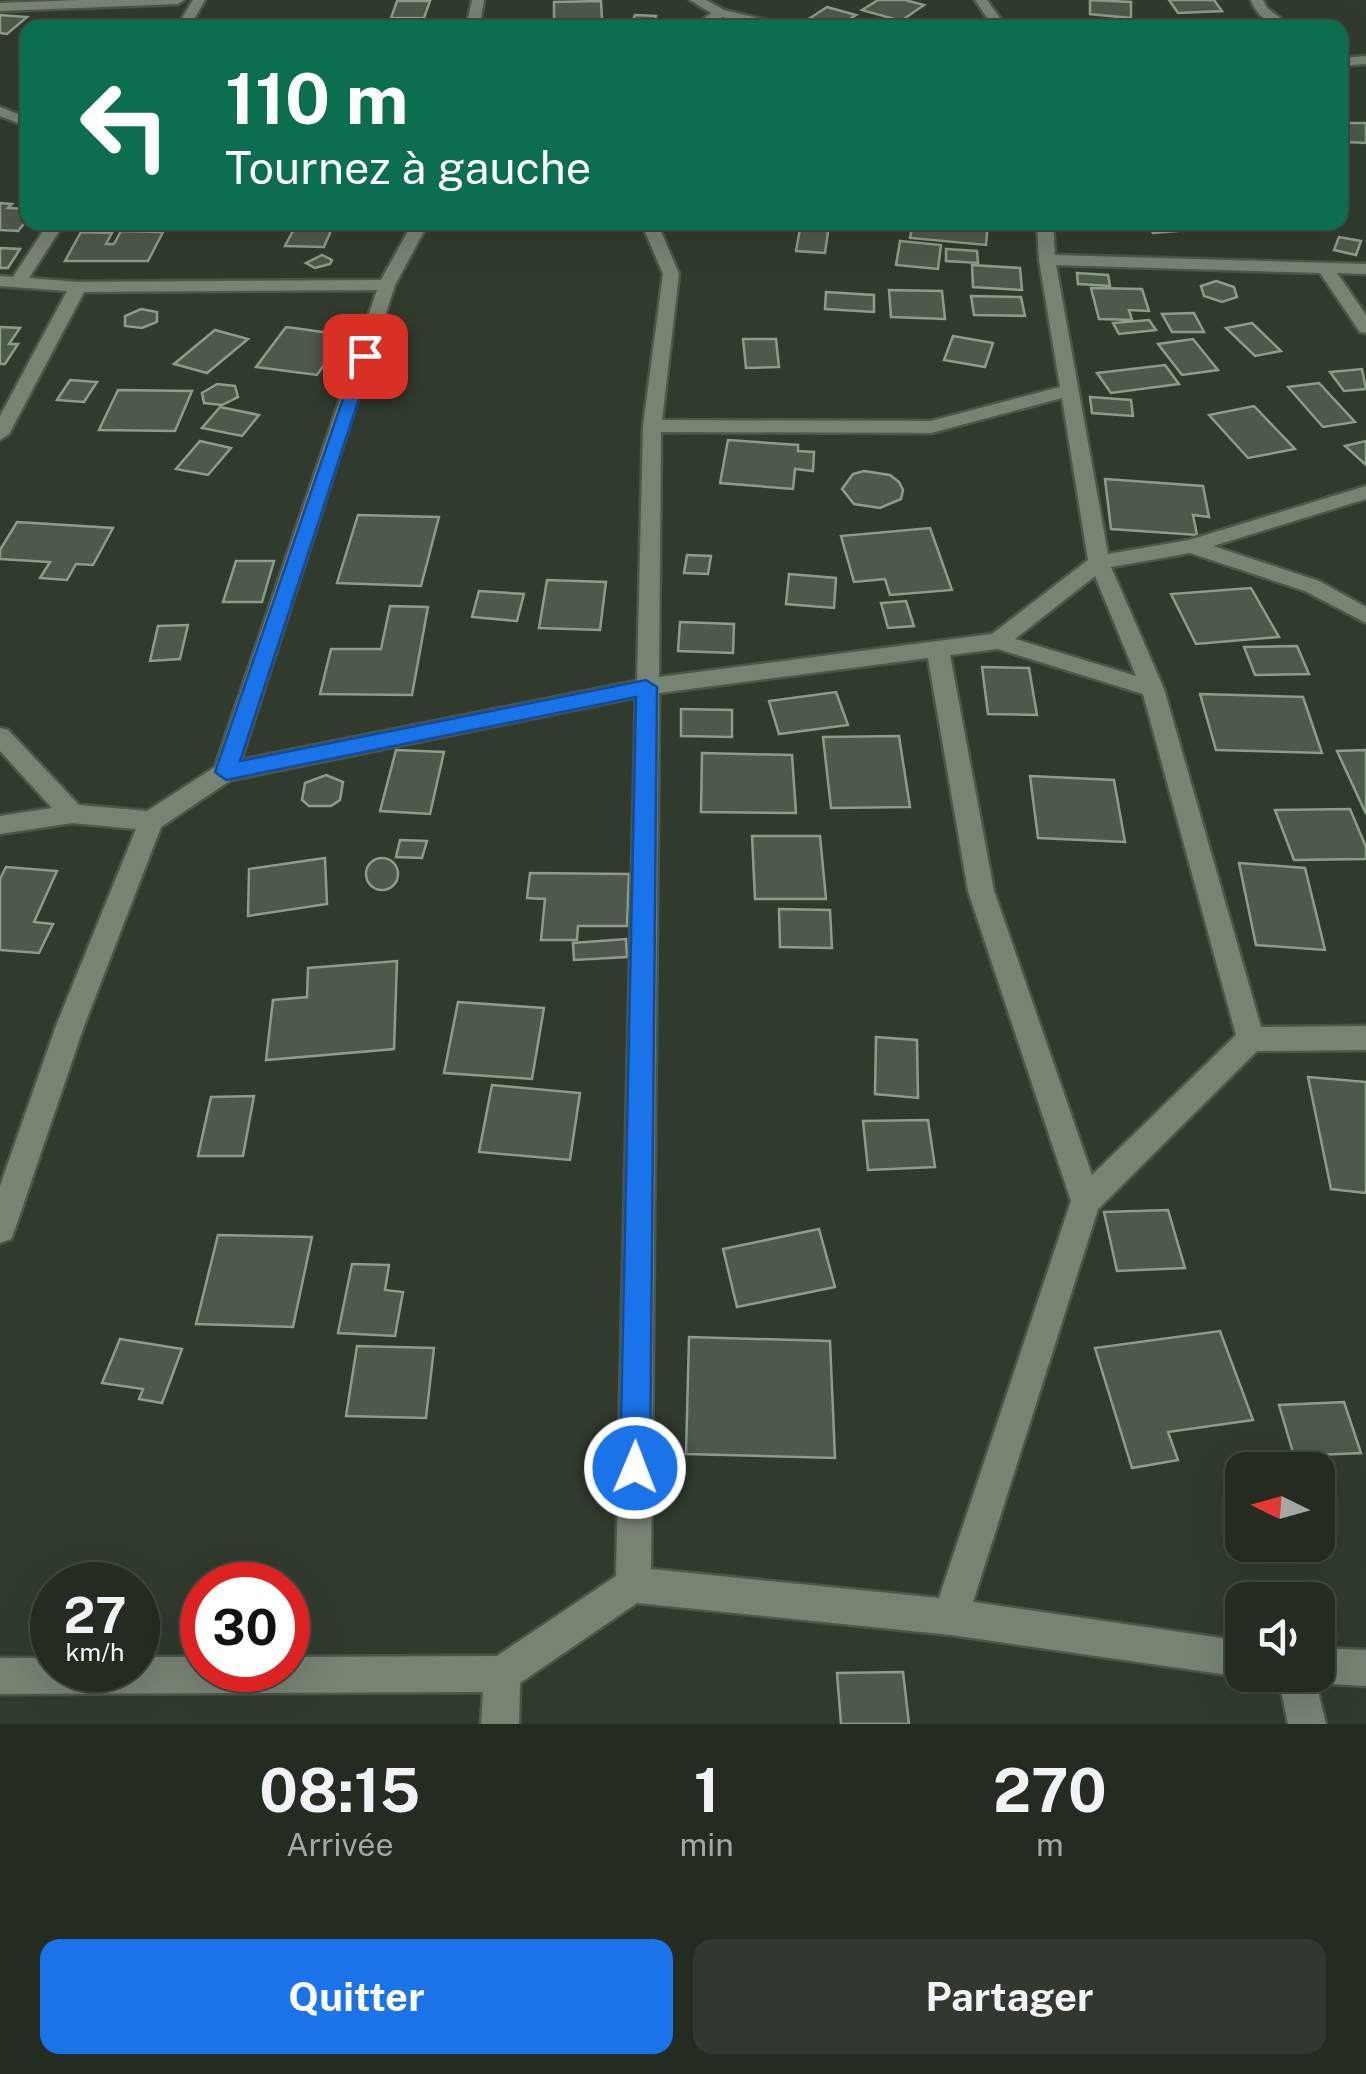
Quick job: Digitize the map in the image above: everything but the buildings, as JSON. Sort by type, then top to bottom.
[{"type":"street","points":[[0,8],[178,0]]},
{"type":"street","points":[[696,0],[720,13],[754,20]]},
{"type":"street","points":[[1257,0],[1261,10],[1276,20]]},
{"type":"street","points":[[710,20],[720,13]]},
{"type":"street","points":[[9,281],[51,230]]},
{"type":"street","points":[[226,772],[387,285],[417,230]]},
{"type":"street","points":[[633,1584],[652,426],[671,274],[653,230]]},
{"type":"street","points":[[1046,230],[1099,562],[1153,690],[1251,1039]]},
{"type":"street","points":[[1048,260],[1366,269]]},
{"type":"street","points":[[1325,268],[1366,328]]},
{"type":"street","points":[[9,281],[78,287],[387,285]]},
{"type":"street","points":[[0,434],[78,287]]},
{"type":"street","points":[[652,426],[930,427],[1070,390]]},
{"type":"street","points":[[998,641],[1099,562],[1191,546],[1366,492]]},
{"type":"street","points":[[1191,546],[1312,586],[1366,616]]},
{"type":"street","points":[[0,1229],[70,1026],[151,820],[226,772],[646,687],[998,641],[1153,690]]},
{"type":"street","points":[[938,649],[981,891],[1086,1201]]},
{"type":"street","points":[[0,736],[72,814]]},
{"type":"street","points":[[0,825],[72,814],[151,820]]},
{"type":"street","points":[[951,1617],[1086,1201],[1251,1039],[1366,1038]]},
{"type":"street","points":[[0,1676],[502,1674],[633,1584],[951,1617],[1225,1656]]},
{"type":"street","points":[[1335,1667],[1366,1668]]},
{"type":"street","points":[[500,1724],[502,1674]]},
{"type":"street","points":[[1299,1692],[1306,1724]]},
{"type":"route","points":[[365,356],[226,772],[646,687],[635,1468]]}]
